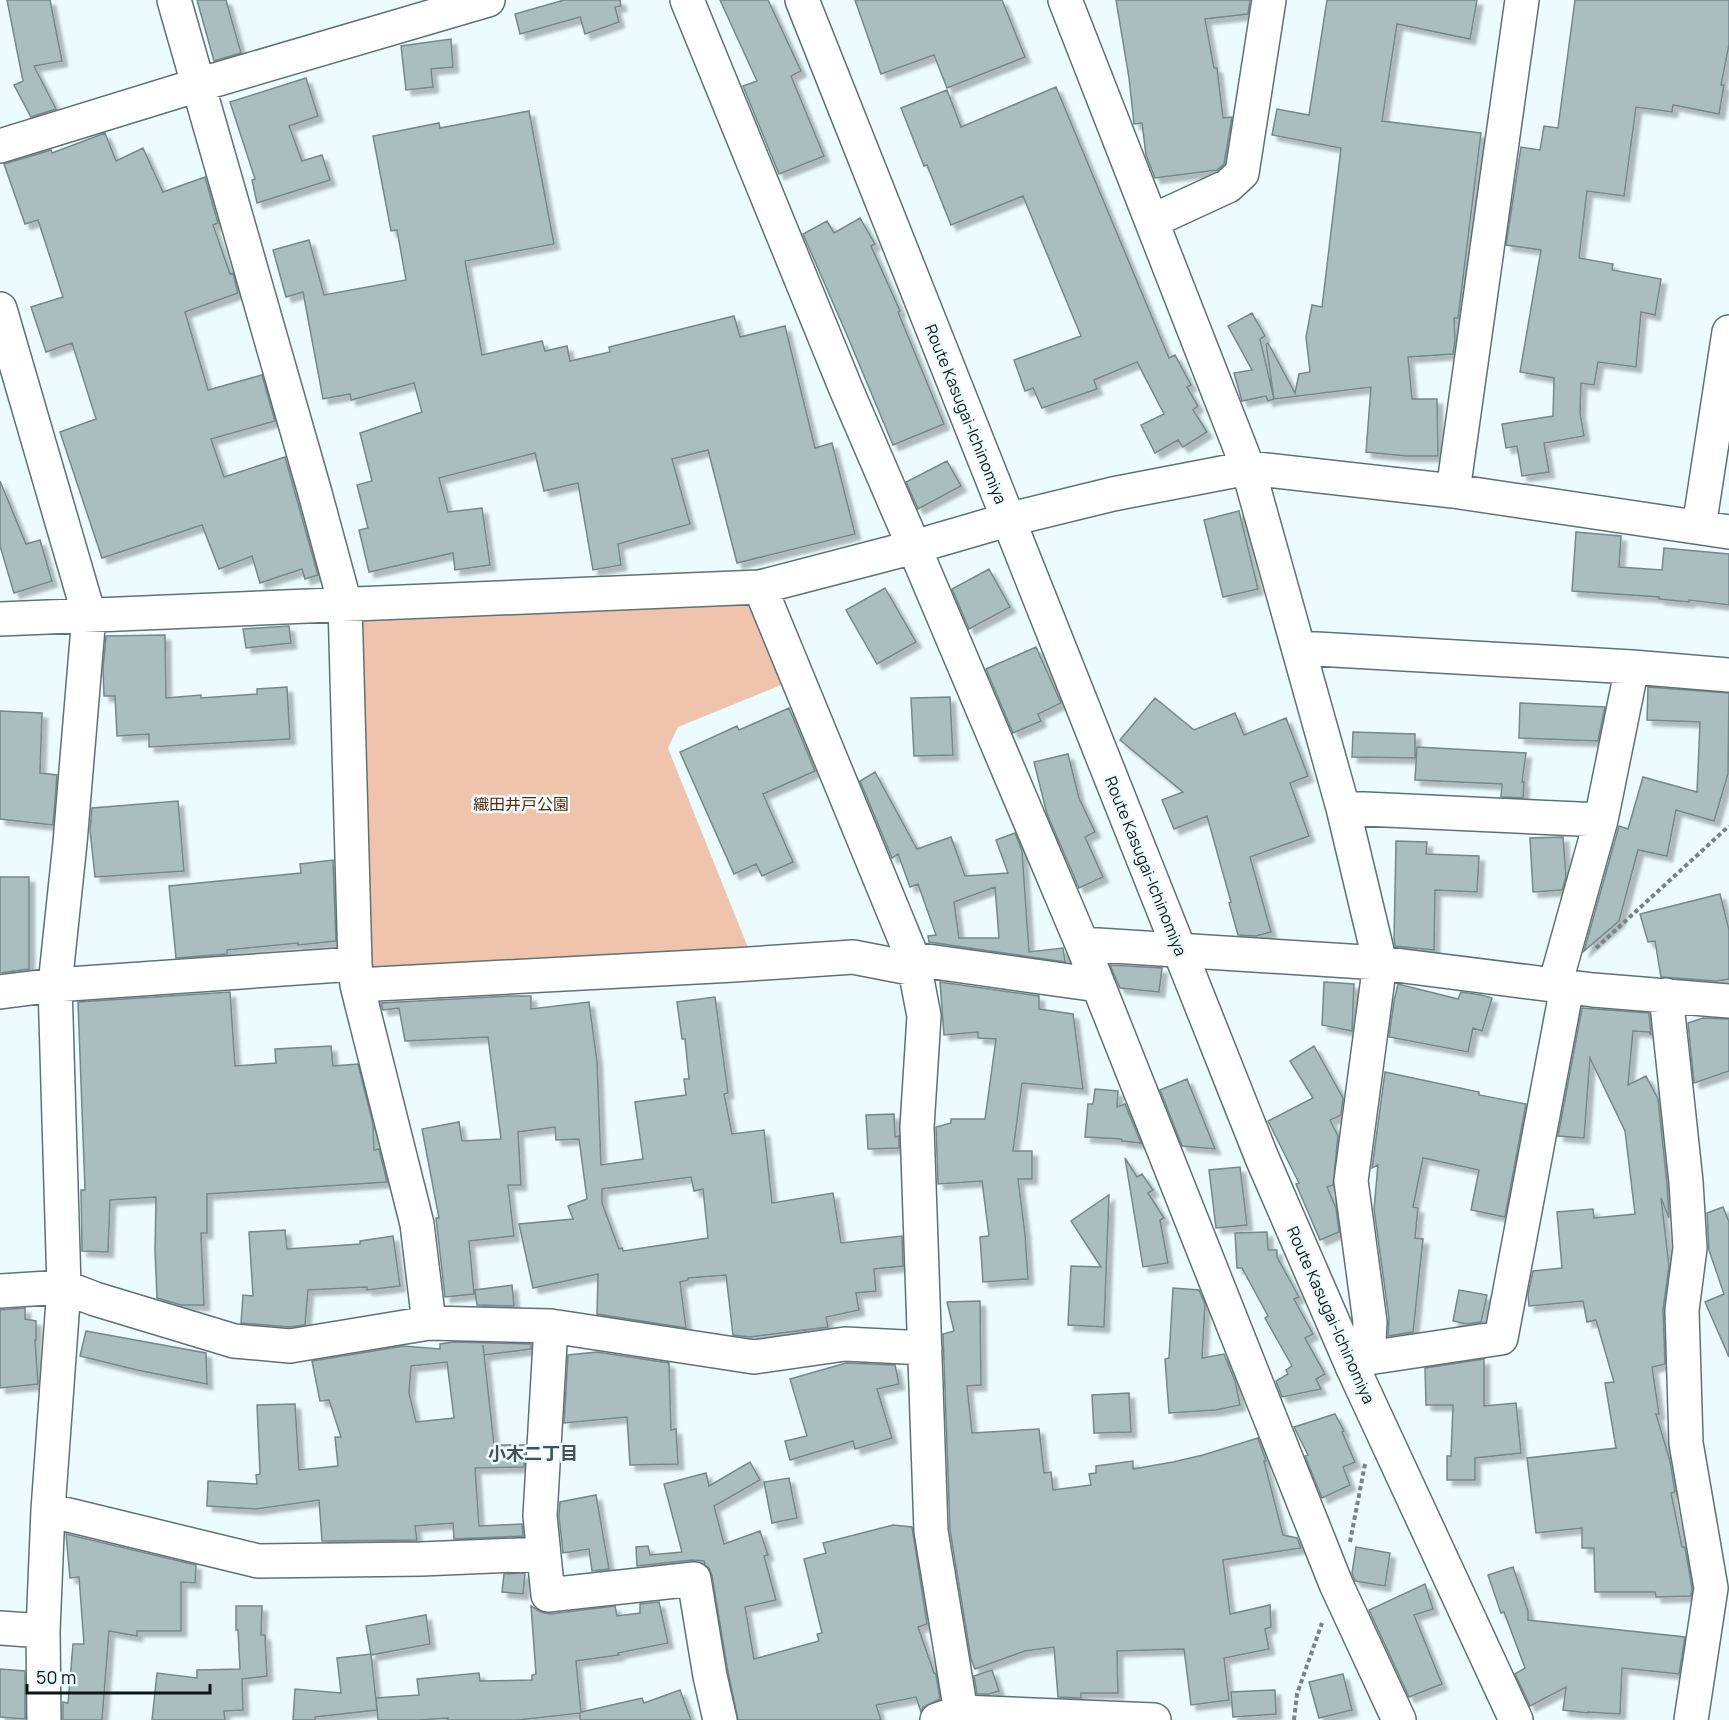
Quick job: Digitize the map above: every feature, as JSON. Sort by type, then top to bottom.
[{"type":"street","points":[[174,0],[345,604],[356,974],[417,1224],[429,1323]]},
{"type":"street","points":[[0,146],[488,0]]},
{"type":"street","points":[[687,0],[842,378],[1082,944],[1336,1584],[1399,1720]]},
{"type":"street","name":"Route Kasugai-Ichinomiya","points":[[802,0],[1262,1158],[1360,1363],[1516,1720]]},
{"type":"street","points":[[1065,0],[1248,468],[1342,808],[1380,963],[1351,1181],[1370,1322],[1360,1363],[1501,1338],[1561,986],[1601,820],[1632,667]]},
{"type":"street","points":[[1152,221],[1228,186],[1242,173],[1269,0]]},
{"type":"street","points":[[1453,491],[1522,0]]},
{"type":"street","points":[[0,309],[89,615],[70,843],[55,986],[64,1287],[48,1510],[43,1631],[44,1720]]},
{"type":"street","points":[[0,620],[760,587],[1007,520],[1113,494],[1248,468],[1453,491],[1714,529],[1729,332]]},
{"type":"street","points":[[760,587],[914,964],[924,1016],[917,1126],[932,1531],[949,1716],[1154,1720]]},
{"type":"street","points":[[1299,648],[1632,667],[1729,675]]},
{"type":"street","points":[[1342,808],[1601,820]]},
{"type":"street","points":[[1082,944],[1380,963],[1593,990],[1729,1001]]},
{"type":"street","points":[[0,992],[55,986],[356,974],[734,965],[853,957],[1098,985]]},
{"type":"street","points":[[1666,995],[1686,1182],[1690,1248],[1682,1310],[1686,1443],[1720,1586],[1691,1720]]},
{"type":"street","points":[[0,1292],[64,1287],[95,1299],[234,1341],[290,1346],[429,1323],[551,1326],[754,1357],[845,1344],[925,1348]]},
{"type":"street","points":[[551,1326],[540,1516],[548,1595],[694,1579],[710,1676],[720,1720]]},
{"type":"street","points":[[48,1510],[258,1561],[421,1559],[543,1554]]},
{"type":"street","points":[[0,1628],[43,1631]]},
{"type":"path","points":[[1592,951],[1729,826]]},
{"type":"green space","name":"織田井戸公園","points":[[751,598],[781,685],[678,727],[668,748],[749,950],[366,972],[360,616]]},
{"type":"building","points":[[7,0],[50,0],[62,61],[34,66],[56,109],[31,117],[14,85],[23,81]]},
{"type":"building","points":[[197,0],[226,0],[241,53],[214,61]]},
{"type":"building","points":[[564,0],[620,0],[621,6],[615,7],[619,22],[585,34],[580,17],[520,34],[515,14]]},
{"type":"building","points":[[720,0],[768,0],[801,71],[791,76],[824,156],[779,174],[743,86],[757,81]]},
{"type":"building","points":[[855,0],[1002,0],[1025,57],[947,88],[934,55],[881,74]]},
{"type":"building","points":[[1116,0],[1250,0],[1248,14],[1205,19],[1214,68],[1217,68],[1223,118],[1232,117],[1224,164],[1217,170],[1155,178],[1146,155],[1142,123],[1134,124]]},
{"type":"building","points":[[1327,0],[1477,0],[1470,39],[1397,24],[1382,121],[1481,133],[1458,318],[1454,318],[1453,354],[1408,357],[1412,399],[1437,399],[1438,456],[1366,452],[1371,387],[1274,399],[1266,344],[1268,343],[1295,393],[1299,374],[1310,372],[1306,337],[1312,305],[1322,307],[1341,148],[1272,135],[1277,109],[1309,115]]},
{"type":"building","points":[[1575,0],[1729,0],[1729,45],[1721,85],[1724,85],[1719,114],[1673,105],[1672,112],[1636,107],[1624,196],[1587,191],[1579,258],[1613,264],[1612,270],[1661,279],[1655,315],[1641,312],[1636,367],[1598,362],[1594,385],[1581,383],[1580,413],[1584,436],[1544,443],[1549,472],[1522,476],[1517,446],[1506,448],[1502,424],[1553,416],[1554,378],[1520,372],[1541,250],[1506,245],[1521,147],[1540,150],[1544,126],[1558,128]]},
{"type":"building","points":[[451,39],[453,67],[431,69],[433,87],[406,90],[401,46]]},
{"type":"building","points":[[306,78],[318,116],[289,126],[302,161],[322,155],[330,180],[257,203],[252,180],[255,179],[230,102]]},
{"type":"building","points":[[1056,87],[1169,358],[1175,355],[1191,385],[1187,387],[1198,406],[1193,410],[1207,432],[1183,447],[1178,440],[1155,453],[1141,425],[1164,414],[1137,362],[1094,380],[1097,389],[1042,408],[1033,388],[1025,391],[1014,360],[1081,336],[1023,196],[951,225],[901,108],[947,90],[961,127]]},
{"type":"building","points":[[529,111],[554,244],[465,261],[482,355],[542,341],[545,351],[567,346],[570,361],[610,352],[609,347],[734,316],[740,337],[785,326],[815,448],[832,443],[855,534],[737,563],[708,450],[672,459],[690,524],[618,544],[621,565],[593,570],[578,483],[544,491],[535,453],[439,478],[448,512],[482,508],[490,565],[455,570],[453,553],[369,572],[359,530],[368,528],[357,485],[372,481],[360,433],[422,412],[414,383],[351,400],[350,394],[323,399],[303,292],[286,297],[273,250],[309,240],[324,295],[406,280],[397,230],[391,231],[373,136],[439,123],[440,128]]},
{"type":"building","points":[[105,133],[116,161],[143,148],[163,192],[205,177],[218,223],[213,225],[230,274],[233,273],[238,293],[185,312],[208,390],[262,375],[275,421],[211,439],[224,477],[285,457],[318,575],[305,579],[302,569],[260,583],[252,556],[219,569],[202,525],[102,558],[60,432],[96,419],[72,343],[46,352],[31,307],[63,297],[38,220],[25,224],[4,164],[51,150],[52,153]]},
{"type":"building","points":[[860,218],[875,244],[871,246],[900,311],[898,312],[944,424],[893,445],[803,234],[827,221],[834,233]]},
{"type":"building","points":[[1252,313],[1265,336],[1260,339],[1274,399],[1268,401],[1266,396],[1242,401],[1234,373],[1252,370],[1228,326]]},
{"type":"building","points":[[947,461],[961,486],[918,509],[906,482]]},
{"type":"building","points":[[0,481],[26,544],[40,540],[52,581],[14,593],[0,546]]},
{"type":"building","points":[[1239,511],[1258,589],[1223,597],[1204,520]]},
{"type":"building","points":[[1576,532],[1621,536],[1619,567],[1662,570],[1664,548],[1729,554],[1729,605],[1572,591]]},
{"type":"building","points":[[989,569],[1010,607],[969,629],[952,589]]},
{"type":"building","points":[[885,588],[916,642],[877,664],[846,610]]},
{"type":"building","points":[[289,626],[291,643],[246,648],[243,629]]},
{"type":"building","points":[[165,635],[166,698],[257,694],[257,689],[287,687],[290,739],[149,747],[149,734],[117,736],[115,696],[104,696],[103,669],[106,636]]},
{"type":"building","points":[[1036,647],[1061,703],[1038,714],[1041,721],[1013,733],[986,669]]},
{"type":"building","points":[[1648,687],[1729,693],[1728,774],[1714,821],[1676,810],[1667,856],[1638,850],[1619,921],[1584,951],[1619,826],[1628,829],[1643,777],[1697,792],[1700,722],[1647,720]]},
{"type":"building","points":[[950,697],[953,755],[914,756],[911,698]]},
{"type":"building","points":[[1155,698],[1194,730],[1235,713],[1244,735],[1286,718],[1308,776],[1290,783],[1309,836],[1250,857],[1271,932],[1256,936],[1238,935],[1207,816],[1174,829],[1162,800],[1183,792],[1120,740]]},
{"type":"building","points":[[1520,703],[1605,707],[1598,741],[1519,738]]},
{"type":"building","points":[[789,708],[815,771],[763,794],[793,862],[762,876],[756,864],[734,874],[680,752],[737,726],[739,730]]},
{"type":"building","points":[[0,711],[42,713],[40,773],[57,775],[53,825],[0,819]]},
{"type":"building","points":[[1353,732],[1415,734],[1415,758],[1352,757]]},
{"type":"building","points":[[1417,747],[1526,753],[1522,782],[1524,782],[1523,798],[1501,797],[1502,784],[1415,780]]},
{"type":"building","points":[[1068,754],[1079,798],[1095,832],[1085,837],[1103,877],[1079,888],[1047,814],[1034,762]]},
{"type":"building","points":[[875,772],[917,849],[951,837],[965,876],[1008,873],[996,840],[1015,833],[1022,851],[1029,952],[1063,948],[1065,962],[929,942],[928,936],[936,935],[918,884],[910,887],[898,854],[892,858],[860,781]],"holes":[[[995,887],[999,938],[959,938],[954,902]]]},
{"type":"building","points":[[178,801],[184,871],[95,877],[90,830],[92,808]]},
{"type":"building","points":[[1563,837],[1566,877],[1562,890],[1533,892],[1530,838]]},
{"type":"building","points":[[1396,841],[1427,842],[1426,854],[1479,856],[1477,892],[1435,890],[1434,950],[1395,946]]},
{"type":"building","points":[[333,860],[336,941],[227,950],[227,954],[176,958],[169,886],[301,873],[300,864]]},
{"type":"building","points":[[0,877],[29,877],[29,969],[0,973]]},
{"type":"building","points":[[1720,894],[1729,930],[1729,979],[1716,981],[1661,977],[1655,941],[1648,942],[1640,914]]},
{"type":"building","points":[[1110,965],[1162,968],[1159,992],[1120,988]]},
{"type":"building","points":[[940,982],[1039,996],[1039,1009],[1073,1014],[1083,1089],[1022,1083],[1013,1151],[1032,1151],[1032,1179],[1018,1179],[1028,1279],[983,1282],[980,1237],[989,1236],[982,1181],[938,1184],[936,1127],[951,1123],[951,1119],[985,1119],[996,1039],[978,1038],[978,1032],[944,1035]]},
{"type":"building","points":[[1324,982],[1354,984],[1352,1031],[1322,1025]]},
{"type":"building","points":[[1398,984],[1458,999],[1461,992],[1492,998],[1482,1031],[1473,1028],[1468,1052],[1389,1037]]},
{"type":"building","points":[[230,992],[235,1066],[276,1063],[275,1049],[331,1046],[333,1066],[358,1064],[373,1124],[374,1150],[379,1149],[387,1182],[207,1194],[207,1233],[201,1233],[204,1305],[181,1305],[157,1298],[156,1197],[110,1200],[108,1252],[82,1251],[81,1190],[85,1190],[78,1002]]},
{"type":"building","points":[[531,996],[531,1009],[589,1002],[597,1062],[601,1165],[643,1159],[635,1102],[686,1095],[684,1079],[689,1079],[685,1039],[682,1039],[677,1002],[715,997],[728,1093],[724,1094],[732,1134],[764,1130],[772,1203],[833,1193],[841,1243],[902,1236],[903,1266],[874,1269],[876,1291],[856,1293],[859,1310],[826,1317],[828,1327],[750,1337],[733,1335],[726,1275],[688,1278],[680,1282],[686,1328],[597,1314],[598,1274],[533,1288],[519,1224],[573,1219],[568,1206],[587,1199],[579,1139],[556,1140],[555,1127],[518,1132],[521,1185],[508,1185],[514,1236],[469,1241],[474,1294],[445,1297],[436,1218],[439,1218],[422,1129],[459,1122],[462,1141],[501,1139],[488,1037],[405,1041],[399,1008],[383,1010],[381,1003]],"holes":[[[691,1177],[694,1191],[703,1189],[708,1238],[623,1251],[622,1248],[619,1249],[602,1203],[602,1189]]]},
{"type":"building","points":[[1582,1008],[1649,1013],[1651,1035],[1649,1032],[1633,1031],[1628,1085],[1646,1076],[1658,1099],[1669,1218],[1661,1198],[1669,1266],[1663,1310],[1665,1364],[1652,1367],[1659,1414],[1656,1414],[1670,1461],[1675,1492],[1671,1493],[1682,1547],[1685,1547],[1692,1588],[1691,1596],[1656,1597],[1655,1592],[1595,1592],[1594,1548],[1582,1548],[1582,1528],[1536,1533],[1527,1458],[1616,1448],[1605,1383],[1614,1382],[1596,1320],[1587,1322],[1583,1301],[1529,1306],[1528,1294],[1533,1271],[1562,1268],[1557,1212],[1593,1209],[1594,1218],[1635,1214],[1625,1131],[1590,1058],[1584,1138],[1558,1136]]},
{"type":"building","points":[[1703,1018],[1729,1019],[1729,1071],[1694,1083],[1688,1023]]},
{"type":"building","points":[[1314,1046],[1343,1098],[1341,1115],[1330,1120],[1338,1136],[1333,1185],[1327,1187],[1336,1208],[1339,1232],[1320,1240],[1296,1184],[1299,1183],[1268,1121],[1313,1098],[1290,1061]]},
{"type":"building","points":[[1385,1072],[1526,1104],[1505,1217],[1471,1210],[1479,1170],[1423,1158],[1413,1207],[1418,1208],[1415,1238],[1423,1239],[1413,1332],[1388,1336],[1389,1319],[1374,1209],[1378,1165],[1372,1168]]},
{"type":"building","points":[[1187,1079],[1215,1149],[1182,1146],[1160,1090]]},
{"type":"building","points":[[1095,1089],[1118,1091],[1117,1107],[1125,1104],[1141,1143],[1121,1139],[1085,1137],[1088,1104],[1093,1104]]},
{"type":"building","points":[[894,1114],[895,1137],[899,1136],[899,1148],[868,1149],[866,1115]]},
{"type":"building","points":[[1125,1158],[1137,1177],[1142,1174],[1153,1190],[1148,1193],[1164,1218],[1160,1220],[1168,1263],[1143,1267]]},
{"type":"building","points":[[1240,1167],[1247,1225],[1216,1228],[1209,1170]]},
{"type":"building","points":[[1109,1195],[1104,1327],[1068,1325],[1071,1266],[1101,1267],[1071,1221]]},
{"type":"building","points":[[1723,1207],[1729,1222],[1729,1357],[1705,1302],[1724,1294],[1709,1250],[1707,1213]]},
{"type":"building","points":[[285,1230],[287,1249],[360,1244],[360,1241],[393,1236],[400,1286],[367,1290],[367,1287],[308,1290],[305,1325],[289,1327],[241,1323],[243,1295],[253,1296],[249,1232]]},
{"type":"building","points":[[1267,1232],[1268,1250],[1277,1250],[1277,1257],[1299,1297],[1294,1299],[1313,1334],[1305,1338],[1325,1374],[1316,1379],[1321,1389],[1282,1397],[1276,1381],[1288,1374],[1286,1370],[1292,1366],[1265,1318],[1268,1316],[1242,1268],[1237,1268],[1235,1233]]},
{"type":"building","points":[[512,1285],[514,1306],[477,1305],[475,1290]]},
{"type":"building","points":[[1173,1288],[1199,1290],[1205,1304],[1202,1358],[1224,1354],[1235,1381],[1240,1405],[1216,1410],[1169,1413],[1165,1359],[1169,1358]]},
{"type":"building","points":[[1459,1290],[1487,1295],[1481,1322],[1467,1324],[1453,1321]]},
{"type":"building","points":[[980,1301],[981,1385],[967,1386],[972,1433],[1039,1429],[1044,1473],[1051,1472],[1053,1490],[1091,1485],[1089,1474],[1096,1473],[1096,1466],[1133,1461],[1133,1469],[1203,1455],[1258,1438],[1266,1461],[1264,1461],[1283,1535],[1297,1538],[1301,1548],[1223,1560],[1230,1614],[1270,1605],[1271,1627],[1265,1629],[1269,1649],[1224,1658],[1229,1700],[1191,1705],[1184,1649],[1117,1651],[1118,1693],[1081,1693],[1081,1698],[1058,1697],[1054,1647],[1025,1651],[975,1669],[971,1659],[950,1530],[943,1334],[954,1331],[947,1302]]},
{"type":"building","points":[[25,1308],[25,1319],[36,1321],[38,1384],[0,1388],[0,1310]]},
{"type":"building","points":[[86,1331],[206,1353],[207,1384],[80,1356]]},
{"type":"building","points":[[454,1342],[531,1344],[531,1349],[484,1355],[494,1445],[525,1445],[524,1467],[475,1468],[479,1526],[522,1524],[523,1536],[454,1539],[453,1523],[415,1526],[417,1540],[322,1541],[319,1500],[256,1509],[207,1506],[208,1481],[257,1484],[256,1475],[260,1474],[257,1405],[295,1404],[299,1470],[338,1466],[335,1437],[341,1437],[329,1400],[320,1401],[312,1361],[403,1346],[440,1349],[440,1344]],"holes":[[[447,1362],[454,1418],[416,1422],[409,1393],[411,1366]]]},
{"type":"building","points":[[597,1352],[669,1363],[671,1430],[676,1429],[678,1464],[630,1465],[627,1417],[564,1423],[568,1355]]},
{"type":"building","points":[[1484,1359],[1484,1406],[1516,1403],[1521,1453],[1475,1458],[1475,1480],[1447,1480],[1447,1456],[1451,1456],[1453,1405],[1426,1405],[1425,1368]]},
{"type":"building","points":[[846,1363],[895,1365],[899,1384],[877,1389],[892,1438],[855,1449],[853,1441],[790,1460],[785,1441],[807,1436],[790,1379]]},
{"type":"building","points":[[1129,1393],[1131,1432],[1094,1433],[1092,1395]]},
{"type":"building","points":[[1335,1414],[1355,1462],[1343,1467],[1350,1485],[1322,1498],[1305,1456],[1308,1455],[1294,1427]]},
{"type":"building","points":[[750,1462],[760,1480],[714,1506],[724,1544],[760,1531],[768,1555],[764,1556],[776,1600],[745,1607],[754,1659],[819,1641],[817,1634],[822,1633],[804,1559],[826,1553],[823,1543],[893,1525],[912,1527],[927,1624],[918,1627],[936,1675],[940,1699],[923,1707],[921,1712],[916,1697],[876,1705],[881,1720],[738,1720],[709,1568],[704,1561],[692,1560],[637,1566],[636,1547],[648,1546],[650,1555],[682,1552],[664,1484],[706,1473],[709,1486]]},
{"type":"building","points":[[789,1478],[797,1518],[772,1523],[764,1482]]},
{"type":"building","points":[[596,1495],[609,1569],[592,1571],[589,1549],[563,1553],[559,1516],[560,1502]]},
{"type":"building","points":[[66,1534],[196,1565],[195,1583],[181,1582],[181,1631],[137,1631],[137,1636],[109,1631],[102,1720],[63,1720],[63,1702],[68,1703],[73,1644],[84,1644],[79,1577],[70,1578]]},
{"type":"building","points":[[1356,1547],[1390,1553],[1385,1586],[1355,1581],[1352,1573]]},
{"type":"building","points":[[1513,1567],[1528,1611],[1528,1620],[1685,1637],[1679,1674],[1622,1668],[1620,1714],[1563,1710],[1566,1687],[1530,1706],[1515,1674],[1525,1668],[1504,1612],[1501,1613],[1488,1575]]},
{"type":"building","points":[[525,1573],[523,1594],[502,1592],[504,1574]]},
{"type":"building","points":[[1425,1584],[1433,1609],[1414,1615],[1442,1684],[1409,1697],[1369,1610]]},
{"type":"building","points":[[659,1602],[668,1643],[618,1653],[619,1655],[576,1661],[581,1712],[642,1698],[644,1703],[680,1690],[691,1720],[580,1720],[580,1713],[518,1720],[448,1720],[448,1718],[378,1720],[376,1698],[419,1695],[417,1679],[479,1673],[480,1681],[532,1680],[532,1675],[536,1674],[531,1606],[550,1614],[615,1606],[617,1616],[640,1613],[640,1604]]},
{"type":"building","points":[[236,1606],[262,1606],[261,1635],[265,1635],[267,1676],[242,1679],[243,1710],[224,1711],[225,1720],[152,1720],[157,1673],[197,1678],[197,1670],[240,1669]]},
{"type":"building","points":[[426,1615],[430,1644],[371,1655],[366,1626]]},
{"type":"building","points":[[371,1654],[377,1710],[315,1717],[315,1720],[293,1720],[295,1689],[341,1693],[337,1658]]},
{"type":"building","points":[[0,1669],[25,1671],[25,1719],[0,1717]]},
{"type":"building","points":[[992,1670],[999,1691],[977,1694],[974,1676]]},
{"type":"building","points":[[1343,1674],[1352,1710],[1319,1718],[1309,1682]]},
{"type":"building","points":[[1275,1690],[1276,1714],[1233,1717],[1231,1692]]},
{"type":"district","name":"小木二丁目","points":[[533,1454]]}]
